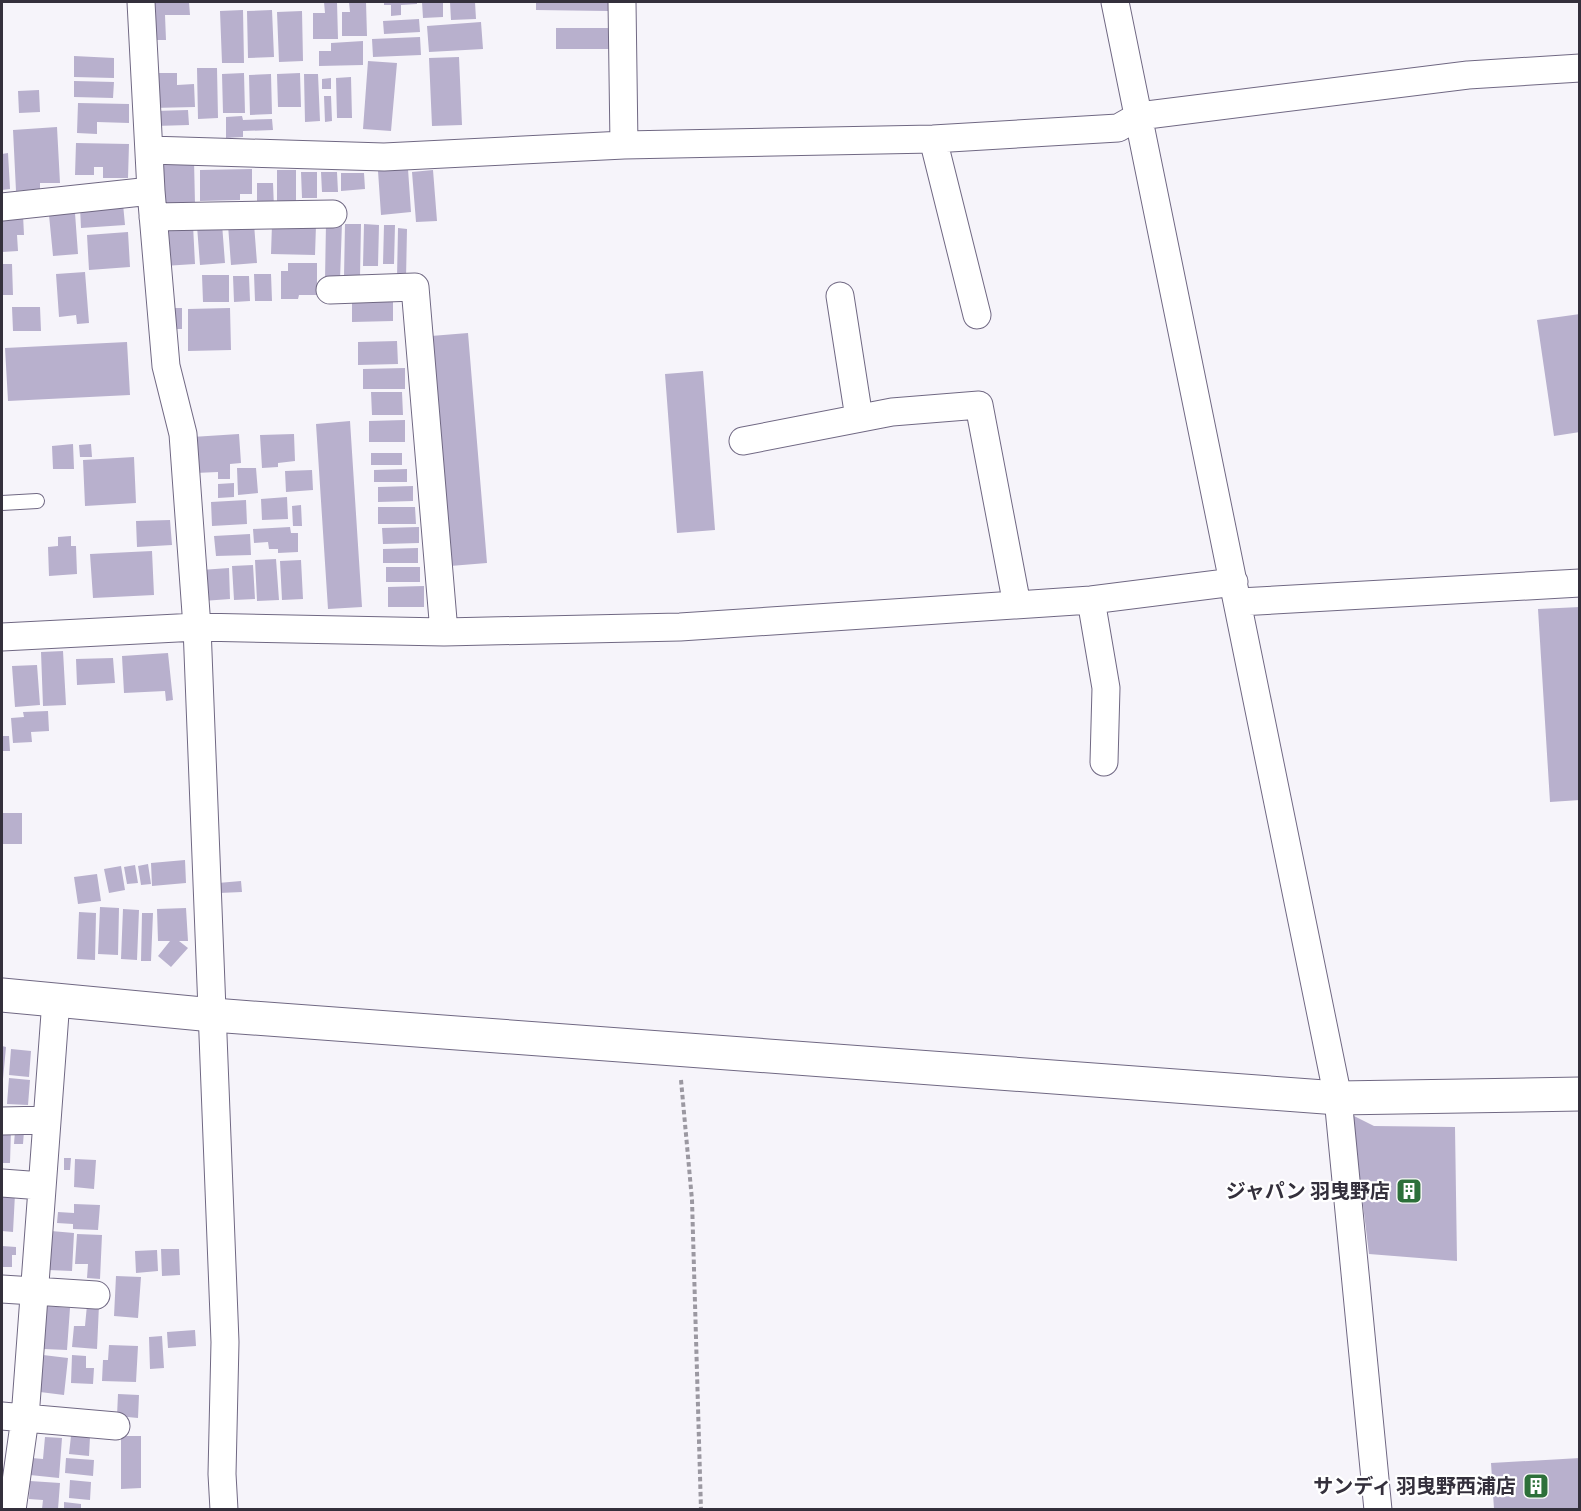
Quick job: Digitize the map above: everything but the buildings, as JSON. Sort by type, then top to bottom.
[{"type":"street","points":[[141,2],[152,204],[166,366],[183,434],[198,627],[225,1342],[222,1474],[224,1509]]},
{"type":"street","points":[[622,2],[624,145]]},
{"type":"street","points":[[1115,2],[1237,592],[1338,1098],[1378,1509]]},
{"type":"street","points":[[149,150],[384,157],[624,145],[933,140],[1118,128],[1139,116],[1468,75],[1580,68]]},
{"type":"street","points":[[933,140],[977,315]]},
{"type":"street","points":[[2,207],[152,204],[333,214]]},
{"type":"street","points":[[330,290],[415,287],[444,632]]},
{"type":"street","points":[[840,296],[859,418]]},
{"type":"street","points":[[743,441],[892,412],[979,405],[1017,605]]},
{"type":"street","points":[[2,637],[198,627],[444,632],[680,627],[1237,592],[1580,583]]},
{"type":"street","points":[[1091,600],[1106,688],[1104,762]]},
{"type":"street","points":[[2,995],[213,1015],[1338,1098],[1580,1094]]},
{"type":"street","points":[[12,1509],[14,1417],[35,1291],[56,1000]]},
{"type":"street","points":[[2,1121],[47,1120]]},
{"type":"street","points":[[2,1183],[42,1186]]},
{"type":"street","points":[[2,1289],[96,1295]]},
{"type":"street","points":[[14,1417],[116,1426]]},
{"type":"lane","points":[[2,503],[37,501]]},
{"type":"path","points":[[679,1049],[692,1200],[701,1509]]},
{"type":"place","name":"ジャパン 羽曳野店","points":[[1409,1191]]},
{"type":"place","name":"サンディ 羽曳野西浦店","points":[[1536,1486]]}]
